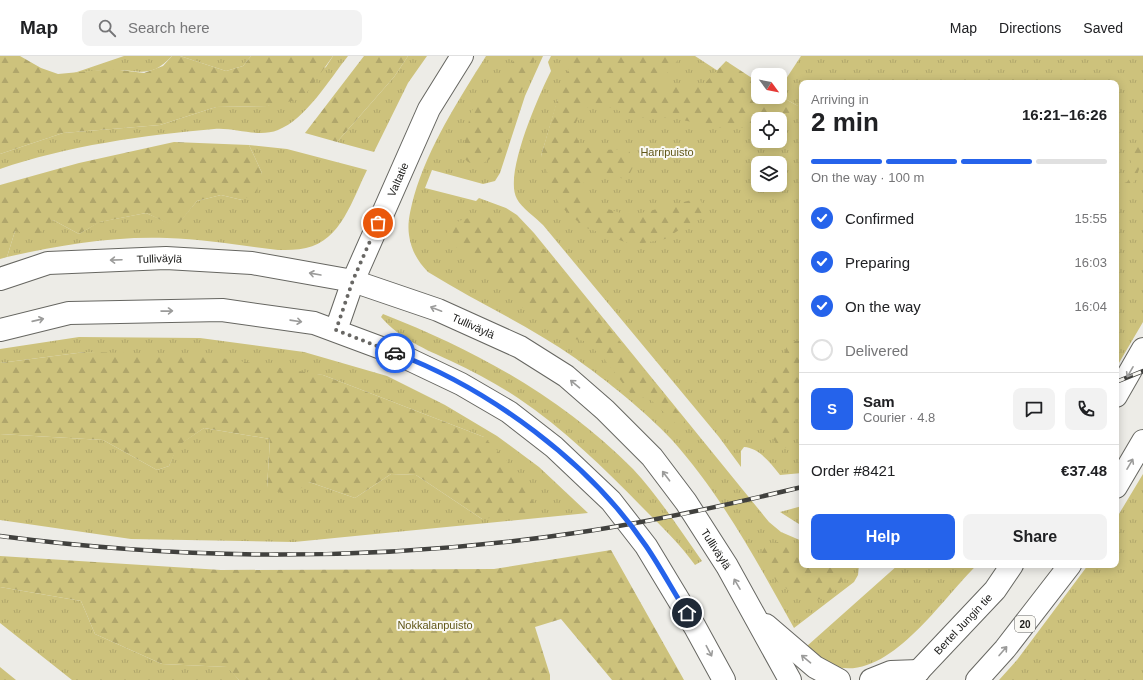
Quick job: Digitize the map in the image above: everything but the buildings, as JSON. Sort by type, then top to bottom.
[{"type":"main road","name":"Valtatie","points":[[336,330],[353,280],[429,109],[462,56]]},
{"type":"main road","name":"Tulliväylä","points":[[0,279],[48,263],[166,258],[252,262],[353,280],[438,310],[520,347],[566,376],[605,410],[652,457],[686,502],[757,618],[790,680]]},
{"type":"main road","points":[[0,330],[69,313],[222,310],[314,323],[400,355],[461,384],[508,412],[554,447],[610,501],[646,546],[695,627],[724,680]]},
{"type":"main road","points":[[1119,391],[1143,349]]},
{"type":"main road","points":[[1119,482],[1143,441]]},
{"type":"main road","name":"Bertel Jungin tie","points":[[915,676],[995,590],[1010,568]]},
{"type":"main road","name":"20","points":[[977,680],[1005,649],[1068,568]]},
{"type":"main road","points":[[757,618],[815,667],[839,680]]},
{"type":"main road","points":[[871,680],[891,672],[915,676]]},
{"type":"green space","points":[[0,56],[20,56],[41,68],[58,74],[112,69],[144,73],[163,66],[172,56],[180,56],[226,71],[243,66],[251,56],[333,56],[305,95],[292,101],[268,106],[216,107],[160,125],[63,133],[0,154]]},
{"type":"green space","points":[[124,56],[172,56],[157,68],[150,71],[106,70],[74,73]]},
{"type":"green space","points":[[180,56],[251,56],[243,66],[226,71]]},
{"type":"green space","points":[[333,56],[348,56],[307,108],[288,125],[278,130],[254,133],[230,129],[214,129],[133,138],[52,154],[0,169],[0,154],[63,133],[160,125],[216,107],[268,106],[326,67]]},
{"type":"green space","points":[[364,56],[408,56],[394,77],[337,142],[305,133]]},
{"type":"green space","points":[[408,56],[427,56],[408,83],[374,152],[337,142],[394,77]]},
{"type":"green space","points":[[486,56],[543,56],[525,96],[500,173],[495,181],[483,184],[432,170],[425,188],[476,201],[479,198],[506,208],[517,215],[534,233],[769,522],[781,532],[799,540],[799,568],[859,568],[858,575],[854,582],[794,628],[753,555],[723,507],[690,461],[650,418],[600,376],[575,358],[539,335],[428,272],[421,264],[411,246],[410,240],[409,225],[414,196],[420,177],[436,141]]},
{"type":"green space","points":[[515,56],[536,56],[520,95],[502,152],[478,166],[468,162],[462,156],[470,115],[478,99],[498,85]]},
{"type":"green space","name":"Harripuisto","points":[[551,56],[695,56],[751,92],[751,104],[787,104],[798,106],[787,100],[787,77],[801,56],[1143,56],[1143,322],[1119,363],[1119,80],[799,80],[799,473],[780,475],[760,453],[744,447],[741,451],[741,467],[719,437],[543,225],[525,209],[517,199],[514,188],[518,154],[551,71],[548,62]],"holes":[[[558,99],[581,185],[541,156]]]},
{"type":"green space","points":[[573,56],[681,56],[655,88],[704,84],[726,61],[751,77],[751,104],[787,104],[787,100],[798,106],[797,114],[787,118],[787,112],[751,112],[751,128],[720,128],[673,118],[640,118],[597,103],[580,111],[574,129],[580,146],[600,150],[628,149],[635,163],[627,179],[594,174],[581,185],[586,202],[630,216],[699,198],[707,212],[665,239],[633,245],[584,227],[559,205],[541,156],[556,104]]},
{"type":"green space","points":[[1141,140],[1143,140],[1143,151],[1139,170],[1136,178],[1119,205],[1119,185],[1127,182],[1133,173],[1129,153]]},
{"type":"green space","points":[[174,142],[249,145],[262,173],[256,193],[242,200],[221,195],[197,201],[176,227],[146,213],[100,222],[79,234],[53,220],[37,236],[15,231],[7,257],[0,259],[0,185],[79,163]]},
{"type":"green space","points":[[249,145],[287,149],[367,170],[351,205],[337,228],[328,237],[318,244],[296,250],[278,250],[181,239],[127,238],[67,245],[7,257],[15,231],[53,220],[79,234],[99,222],[146,213],[176,226],[197,201],[221,195],[242,200],[262,173]]},
{"type":"green space","points":[[509,214],[532,235],[685,420],[685,425],[678,426],[651,400],[631,394],[602,356],[584,341],[555,335],[522,307],[490,269],[448,242],[447,230],[459,221],[467,218]]},
{"type":"green space","points":[[383,314],[418,328],[484,360],[516,378],[576,419],[605,443],[643,480],[702,561],[695,565],[670,535],[613,478],[583,449],[551,422],[494,383],[460,365],[422,348],[388,325],[381,317]]},
{"type":"green space","points":[[79,337],[200,338],[304,352],[387,376],[445,405],[497,436],[539,467],[588,513],[294,542],[131,539],[0,520],[0,434],[103,440],[157,470],[169,466],[177,446],[204,428],[270,439],[267,488],[309,482],[355,498],[391,474],[416,475],[482,519],[484,437],[323,375],[85,352],[0,363],[0,349]]},
{"type":"green space","points":[[788,341],[799,341],[799,416],[796,417],[792,443],[781,451],[754,409],[748,386],[779,373]]},
{"type":"green space","points":[[85,352],[203,355],[323,375],[484,437],[521,475],[538,512],[482,519],[416,475],[391,474],[355,498],[309,482],[291,496],[267,488],[270,439],[204,428],[178,446],[169,466],[157,470],[103,440],[0,434],[0,363]]},
{"type":"green space","points":[[1143,474],[1143,680],[999,680],[1017,660],[1086,568],[1119,568],[1119,514]]},
{"type":"green space","points":[[799,507],[799,524],[780,512]]},
{"type":"green space","points":[[782,541],[799,548],[799,568],[845,568],[844,579],[826,598],[805,602],[776,581],[761,554],[766,545]]},
{"type":"green space","name":"Nokkalanpuisto","points":[[611,550],[684,680],[612,680],[561,619],[535,627],[550,675],[550,680],[239,680],[227,667],[162,664],[95,634],[81,601],[0,587],[0,556],[221,570],[494,569]]},
{"type":"green space","points":[[895,568],[974,568],[915,632],[896,649],[877,661],[857,668],[837,667],[817,655],[807,646]]},
{"type":"green space","points":[[0,587],[81,601],[95,634],[162,664],[228,667],[239,680],[72,680],[0,623]]},
{"type":"green space","points":[[0,667],[16,680],[0,680]]},
{"type":"railway","points":[[1119,381],[1143,371]]},
{"type":"railway","points":[[0,536],[143,550],[216,553],[360,553],[432,549],[504,542],[604,529],[689,513],[799,488]]},
{"type":"way so far","points":[[378,223],[353,280],[336,330],[395,353]]},
{"type":"route","points":[[395,353],[473,391],[508,412],[554,447],[610,501],[646,546],[687,613]]}]
